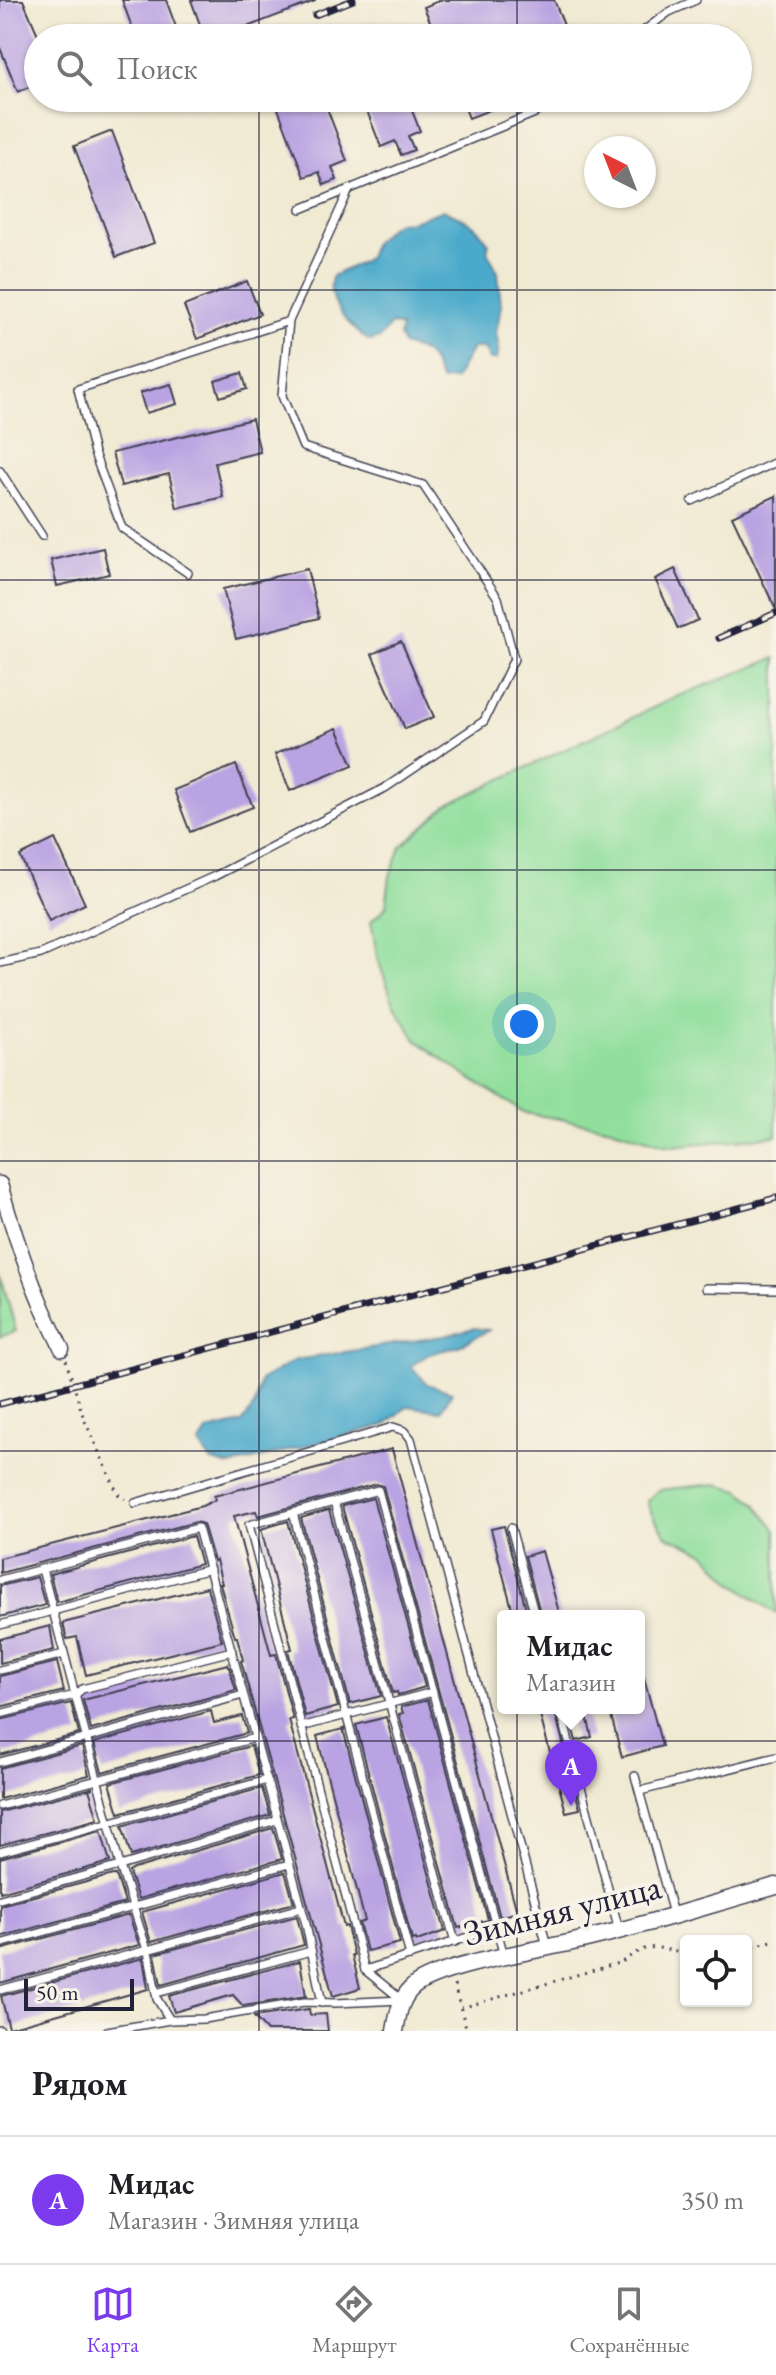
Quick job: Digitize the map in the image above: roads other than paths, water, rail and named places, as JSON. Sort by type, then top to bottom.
[{"type":"street","points":[[0,1184],[16,1242],[40,1304],[62,1349]]},
{"type":"street","name":"Зимняя улица","points":[[402,2000],[413,1987],[450,1971],[619,1930],[776,1886]]},
{"type":"street","points":[[395,2031],[402,2000]]},
{"type":"lane","points":[[653,24],[669,12],[696,0]]},
{"type":"lane","points":[[301,209],[537,112]]},
{"type":"lane","points":[[0,963],[41,954],[215,876],[385,788],[484,721],[514,659],[498,598],[423,485],[303,447],[282,396],[289,321],[349,190]]},
{"type":"lane","points":[[188,573],[122,528],[94,453],[78,389],[289,321]]},
{"type":"lane","points":[[692,501],[776,462]]},
{"type":"lane","points":[[0,471],[42,536]]},
{"type":"lane","points":[[706,1288],[776,1289]]},
{"type":"lane","points":[[135,1503],[393,1427],[405,1431],[411,1439],[547,1948]]},
{"type":"lane","points":[[402,2000],[365,1970],[249,1525],[378,1490],[505,1958]]},
{"type":"lane","points":[[334,1502],[455,1942]]},
{"type":"lane","points":[[293,1513],[410,1956]]},
{"type":"lane","points":[[0,1580],[198,1528],[301,1908],[322,2003]]},
{"type":"lane","points":[[511,1528],[533,1610]]},
{"type":"lane","points":[[42,1569],[120,1866],[147,1949],[156,1993],[170,2020]]},
{"type":"lane","points":[[0,1625],[210,1569]]},
{"type":"lane","points":[[0,1714],[75,1695],[82,1689],[232,1651]]},
{"type":"lane","points":[[0,1670],[64,1654]]},
{"type":"lane","points":[[301,1727],[433,1692]]},
{"type":"lane","points":[[0,1762],[243,1695]]},
{"type":"lane","points":[[562,1714],[619,1930]]},
{"type":"lane","points":[[0,1806],[255,1738]]},
{"type":"lane","points":[[640,1791],[776,1757]]},
{"type":"lane","points":[[635,1776],[673,1914]]},
{"type":"lane","points":[[0,1852],[267,1780]]},
{"type":"lane","points":[[0,1899],[277,1820]]},
{"type":"lane","points":[[0,1944],[289,1864]]},
{"type":"lane","points":[[0,1990],[301,1908]]},
{"type":"lane","points":[[365,1970],[497,1928]]},
{"type":"lane","points":[[156,1993],[311,1951]]},
{"type":"lane","points":[[107,2031],[304,2002],[402,2000]]},
{"type":"water","points":[[444,210],[470,223],[489,244],[487,251],[498,272],[501,307],[496,333],[499,347],[497,359],[490,360],[484,348],[472,348],[455,379],[442,381],[427,354],[403,345],[399,336],[401,327],[391,324],[380,338],[370,341],[355,330],[335,303],[331,284],[333,276],[367,259],[374,243],[390,227]]},
{"type":"water","points":[[474,1328],[489,1330],[459,1346],[429,1354],[411,1366],[427,1384],[452,1392],[441,1411],[408,1406],[385,1425],[230,1466],[211,1461],[199,1444],[208,1431],[242,1423],[255,1405],[260,1381],[296,1360]]},
{"type":"railway","points":[[315,15],[353,0]]},
{"type":"railway","points":[[719,638],[776,613]]},
{"type":"railway","points":[[0,1404],[776,1198]]},
{"type":"place","name":"Мидас","points":[[571,1806]]}]
